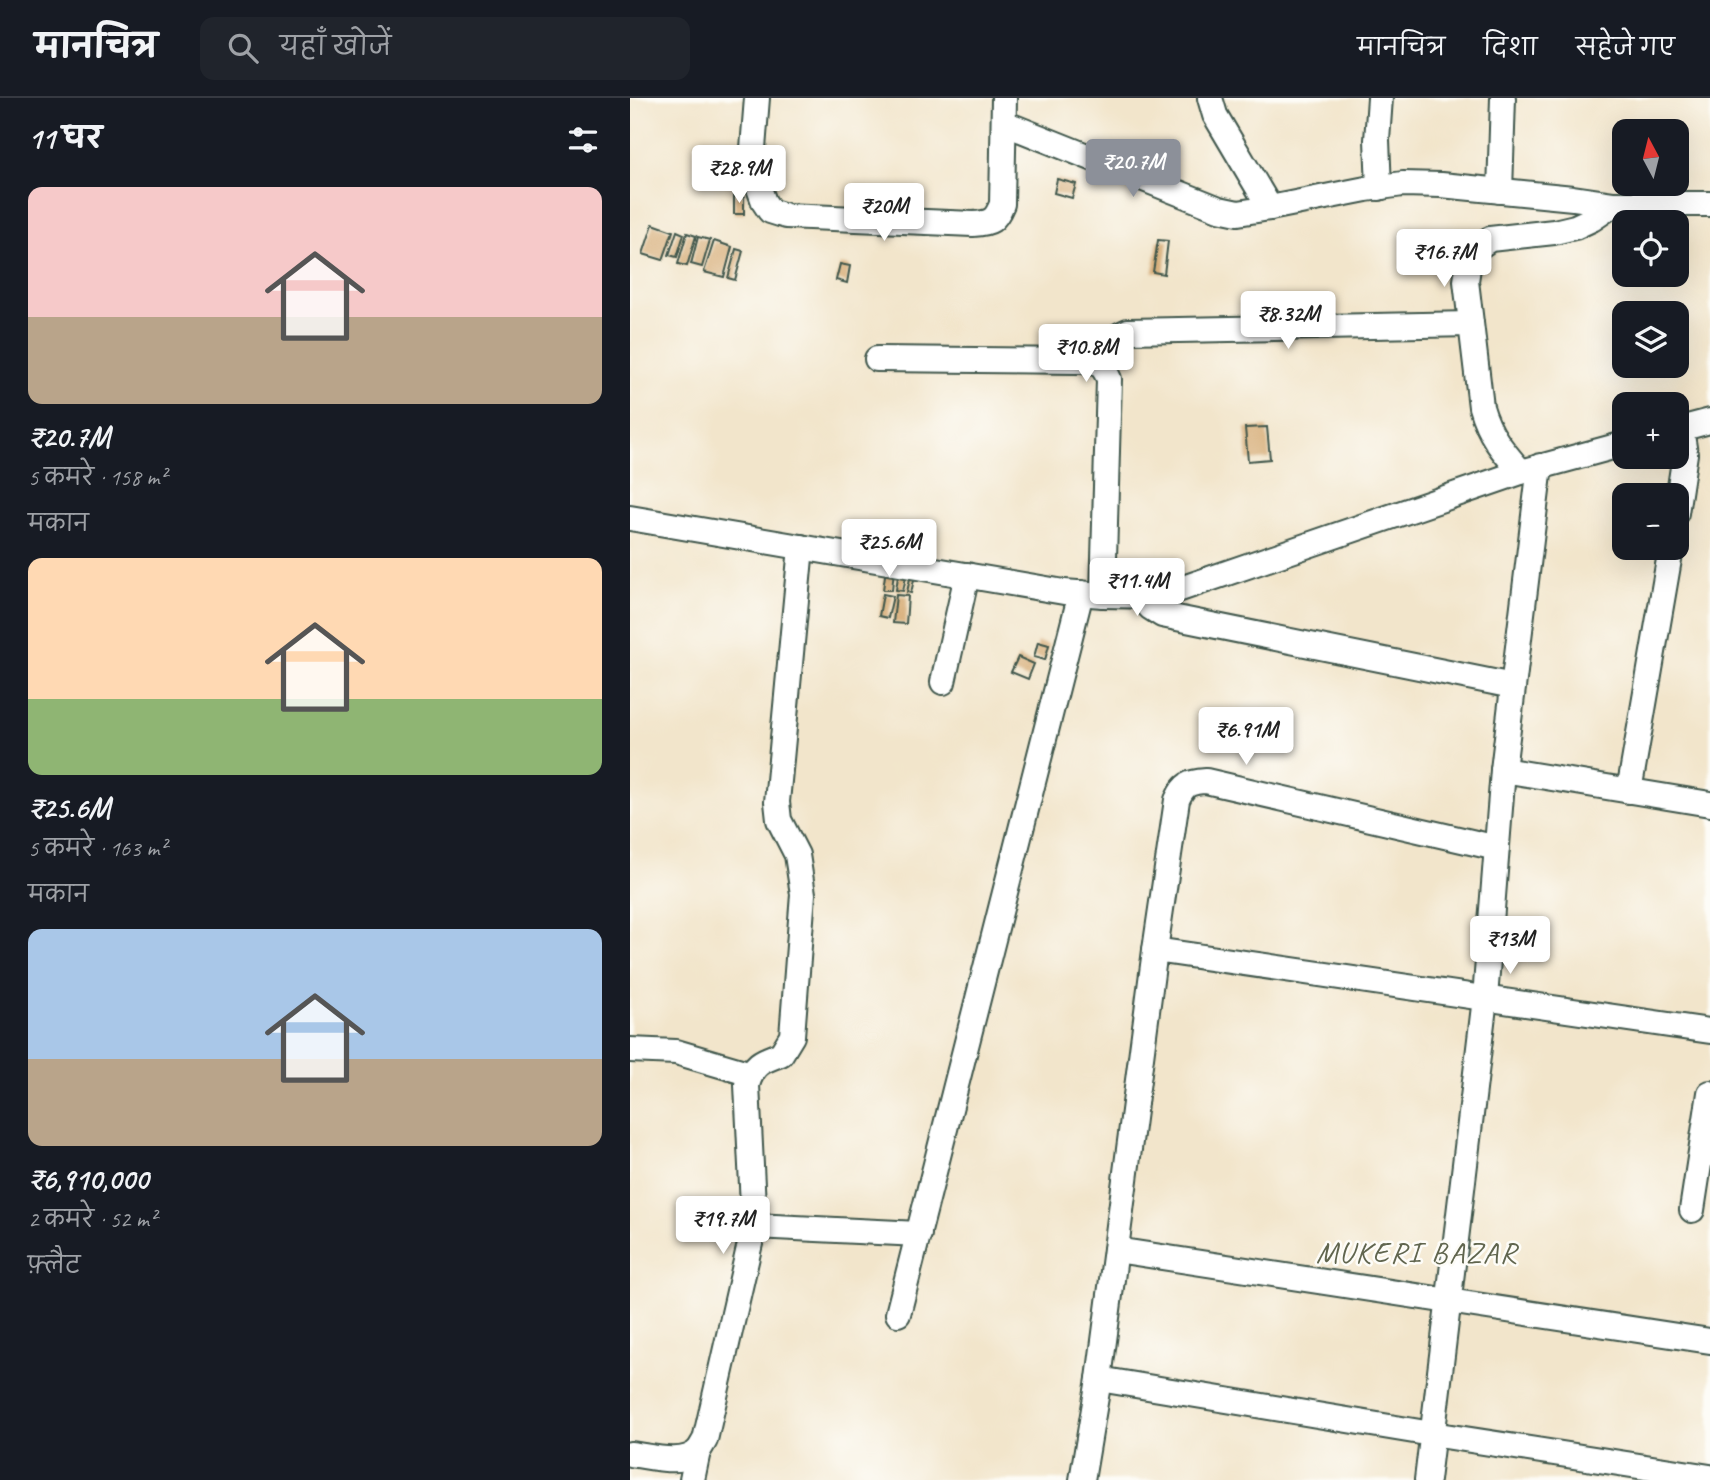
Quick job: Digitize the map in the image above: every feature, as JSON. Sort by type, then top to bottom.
[{"type":"street","points":[[757,98],[752,161],[764,202],[771,211],[786,216],[973,224],[988,223],[998,216],[1002,204],[1004,98]]},
{"type":"street","points":[[1210,98],[1215,115],[1270,208]]},
{"type":"street","points":[[1379,188],[1377,140],[1380,98]]},
{"type":"street","points":[[1500,191],[1503,98]]},
{"type":"street","points":[[1004,123],[1219,209],[1238,213],[1403,184],[1441,185],[1614,204],[1710,204]]},
{"type":"street","points":[[1531,469],[1496,443],[1486,425],[1481,407],[1466,281],[1469,261],[1477,248],[1490,239],[1575,227],[1614,204]]},
{"type":"street","points":[[1097,363],[1116,336],[1129,331],[1471,324]]},
{"type":"street","points":[[877,359],[1082,361],[1097,363],[1104,368],[1109,379],[1092,594],[898,1314]]},
{"type":"street","points":[[1689,426],[1710,421]]},
{"type":"street","points":[[630,518],[1092,594],[1160,596],[1531,469],[1612,447]]},
{"type":"street","points":[[1426,1480],[1485,998],[1531,469]]},
{"type":"street","points":[[692,1480],[698,1451],[705,1440],[754,1226],[747,1085],[761,1061],[781,1054],[792,1036],[803,894],[797,855],[779,820],[776,802],[801,547]]},
{"type":"street","points":[[1629,791],[1669,560]]},
{"type":"street","points":[[943,682],[967,575]]},
{"type":"street","points":[[1139,595],[1162,615],[1513,686]]},
{"type":"street","points":[[1503,769],[1710,804]]},
{"type":"street","points":[[1082,1480],[1099,1379],[1155,950],[1177,800],[1182,788],[1193,782],[1206,781],[1497,848]]},
{"type":"street","points":[[1155,950],[1710,1031]]},
{"type":"street","points":[[630,1050],[676,1052],[751,1074]]},
{"type":"street","points":[[1692,1210],[1710,1093]]},
{"type":"street","points":[[754,1226],[919,1234]]},
{"type":"street","points":[[1116,1250],[1710,1341]]},
{"type":"street","points":[[1099,1379],[1710,1477]]},
{"type":"street","points":[[630,1454],[668,1459],[687,1458],[698,1451]]},
{"type":"building","points":[[1057,179],[1076,184],[1072,198],[1054,193]]},
{"type":"building","points":[[734,196],[744,196],[744,214],[734,214]]},
{"type":"building","points":[[653,224],[673,231],[663,260],[643,254]]},
{"type":"building","points":[[677,231],[684,234],[677,257],[669,255]]},
{"type":"building","points":[[687,233],[696,236],[687,266],[678,264]]},
{"type":"building","points":[[698,237],[710,240],[702,267],[691,264]]},
{"type":"building","points":[[1158,240],[1168,241],[1164,274],[1153,272]]},
{"type":"building","points":[[714,241],[732,247],[724,277],[704,272]]},
{"type":"building","points":[[736,249],[743,251],[735,280],[728,278]]},
{"type":"building","points":[[840,264],[850,266],[847,283],[836,280]]},
{"type":"building","points":[[1267,427],[1270,459],[1248,461],[1245,428]]},
{"type":"building","points":[[886,568],[894,569],[892,590],[883,590]]},
{"type":"building","points":[[899,570],[907,572],[903,591],[896,590]]},
{"type":"building","points":[[911,574],[915,575],[911,593],[907,592]]},
{"type":"building","points":[[883,594],[893,596],[888,618],[879,616]]},
{"type":"building","points":[[896,595],[908,596],[906,624],[893,623]]},
{"type":"building","points":[[1038,642],[1049,645],[1045,660],[1034,657]]},
{"type":"building","points":[[1018,657],[1034,664],[1028,679],[1011,672]]},
{"type":"district","name":"MUKERI BAZAR","points":[[1417,1252]]}]
